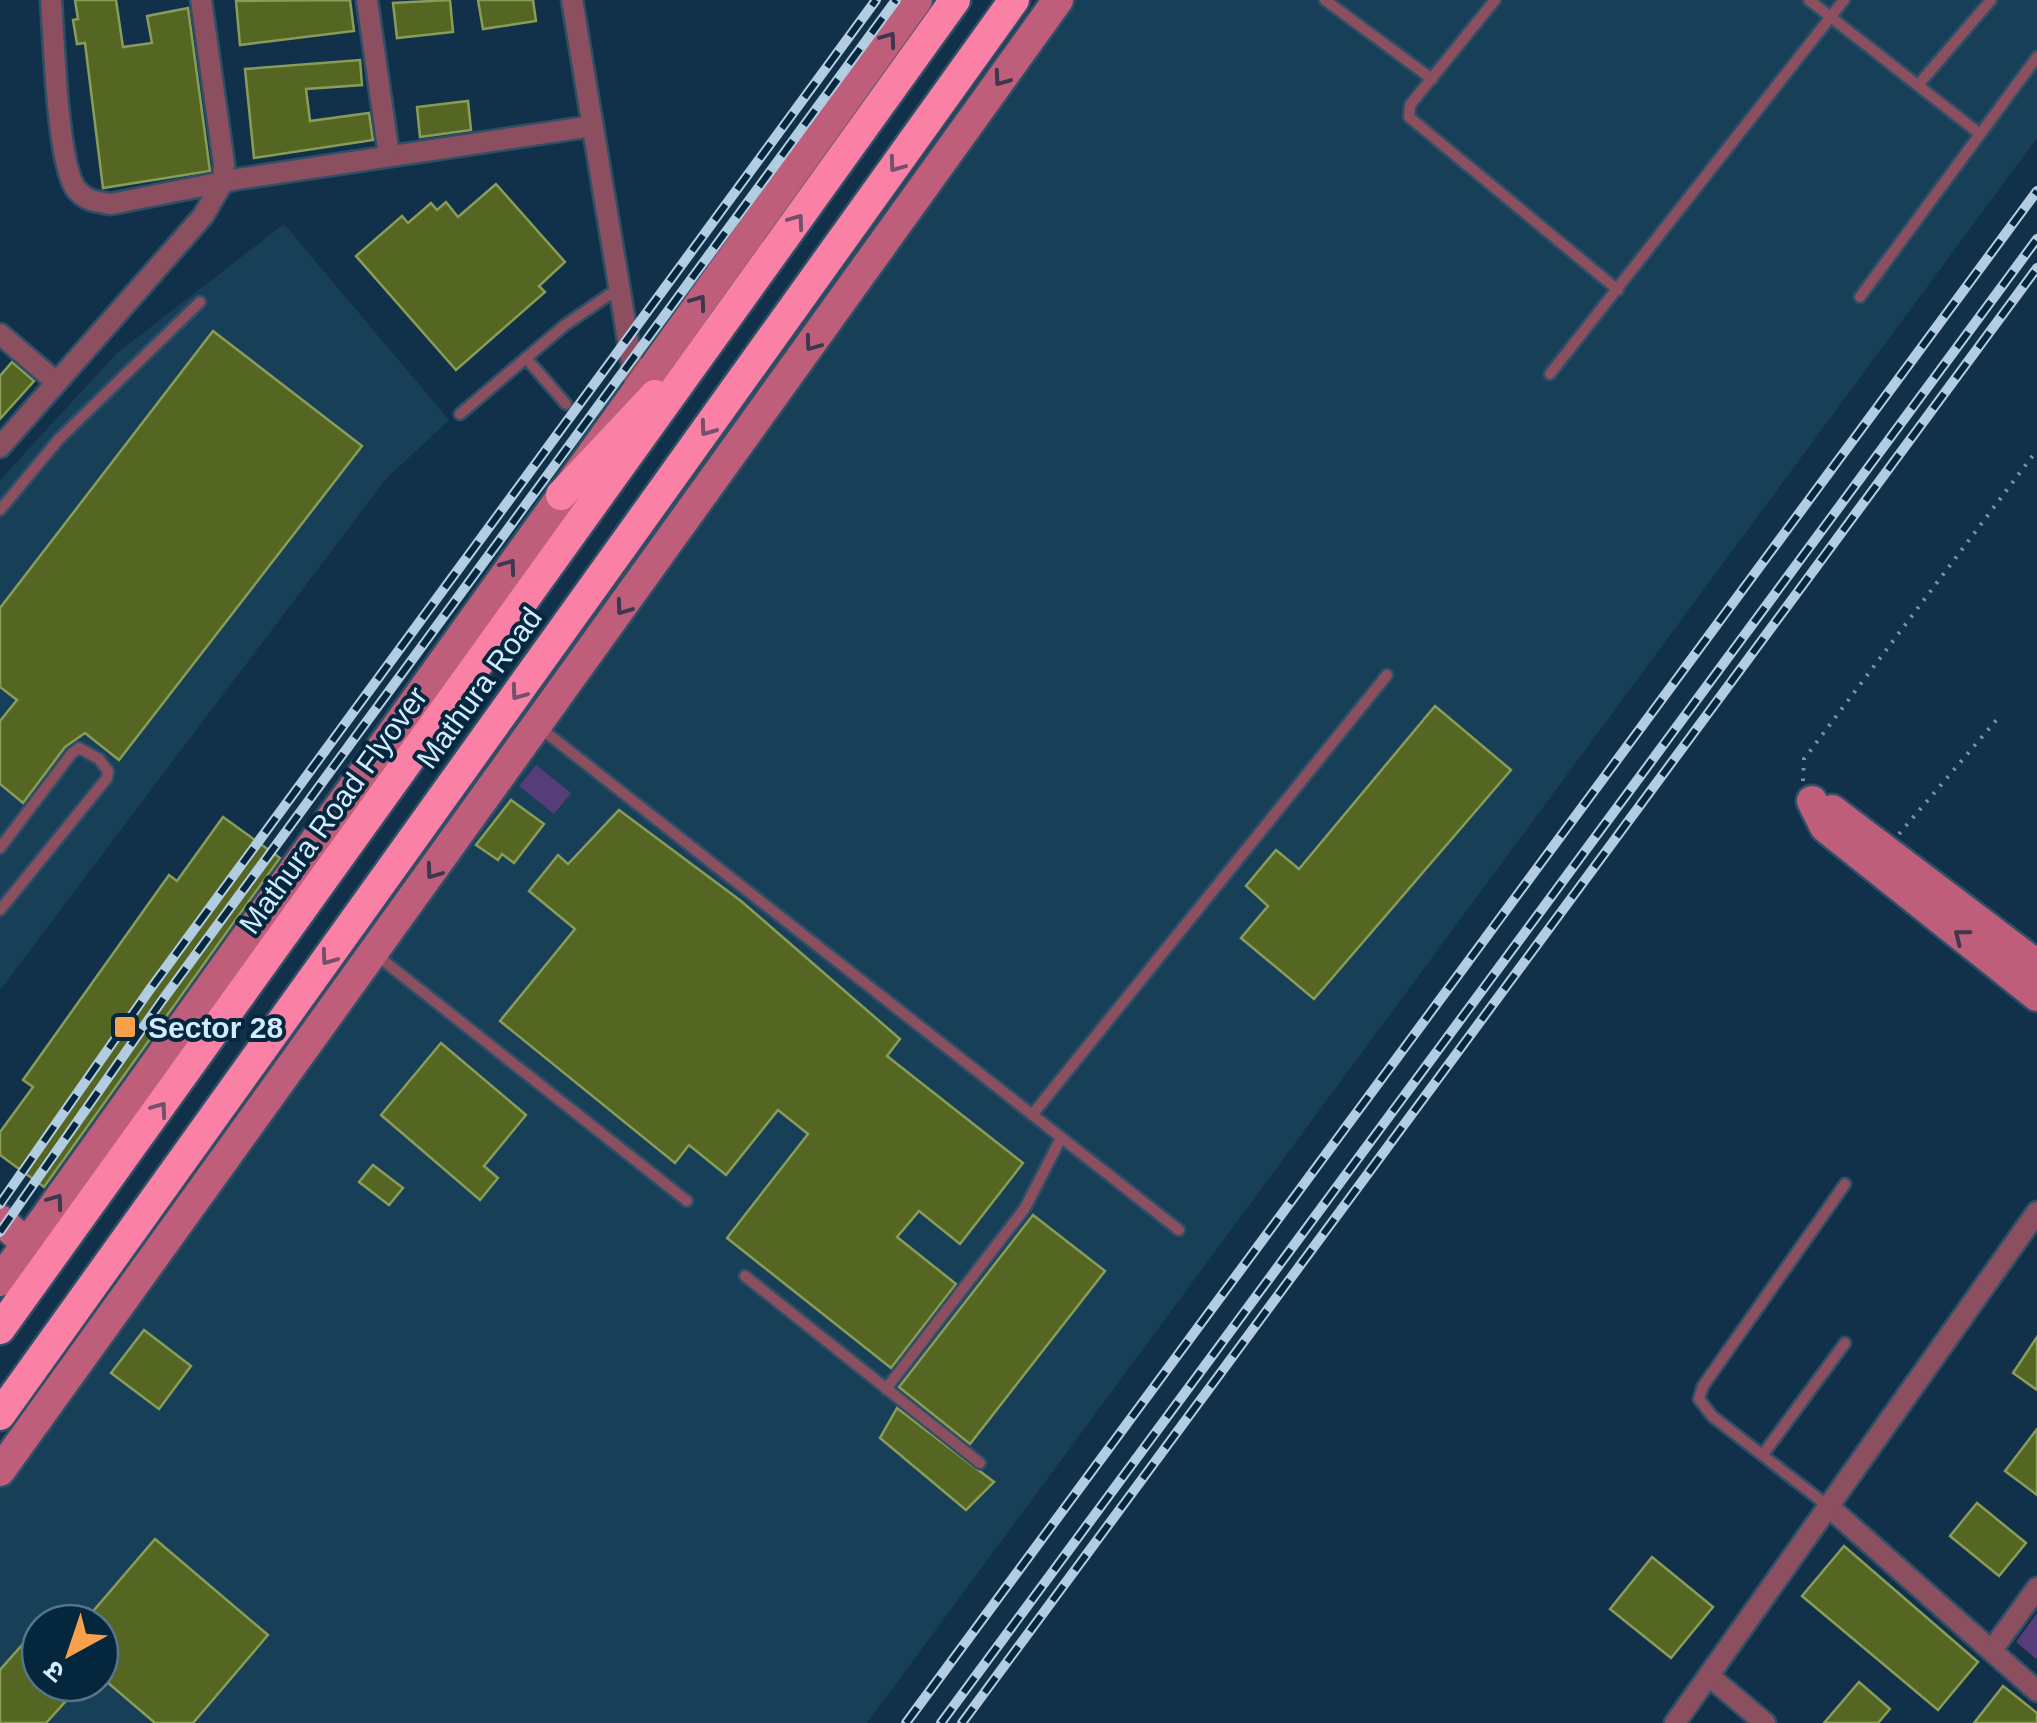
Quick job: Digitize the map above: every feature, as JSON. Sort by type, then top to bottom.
[{"type":"highway","points":[[561,494],[720,329],[955,0]]},
{"type":"highway","name":"Mathura Road","points":[[0,1416],[1014,0]]},
{"type":"highway","name":"Mathura Road Flyover","points":[[0,1329],[720,329]]},
{"type":"main road","points":[[0,1281],[918,0]]},
{"type":"main road","points":[[0,1471],[1058,0]]},
{"type":"main road","points":[[1812,801],[1836,812],[2037,965]]},
{"type":"main road","points":[[1812,801],[1824,828],[2037,996]]},
{"type":"main road","points":[[0,1220],[26,1242]]},
{"type":"street","points":[[50,0],[70,180],[79,194],[94,202],[112,204],[223,182],[593,126]]},
{"type":"street","points":[[0,447],[203,216],[223,182],[201,0]]},
{"type":"street","points":[[367,0],[390,156]]},
{"type":"street","points":[[572,0],[636,389]]},
{"type":"street","points":[[0,334],[54,382]]},
{"type":"street","points":[[1675,1723],[2037,1212]]},
{"type":"street","points":[[1828,1506],[2036,1688]]},
{"type":"street","points":[[1992,1650],[2037,1588]]},
{"type":"street","points":[[1709,1676],[1765,1723]]},
{"type":"lane","points":[[1325,0],[1432,79]]},
{"type":"lane","points":[[1496,0],[1408,111],[1417,127],[1618,290]]},
{"type":"lane","points":[[1809,0],[1980,134]]},
{"type":"lane","points":[[1550,374],[1844,0]]},
{"type":"lane","points":[[1918,85],[1991,0]]},
{"type":"lane","points":[[1860,297],[2037,57]]},
{"type":"lane","points":[[460,414],[620,287]]},
{"type":"lane","points":[[0,510],[59,439],[200,302]]},
{"type":"lane","points":[[526,358],[566,404]]},
{"type":"lane","points":[[1032,1115],[1387,674]]},
{"type":"lane","points":[[538,727],[1179,1230]]},
{"type":"lane","points":[[0,848],[72,753],[80,748],[100,759],[108,771],[107,778],[0,910]]},
{"type":"lane","points":[[374,954],[688,1201]]},
{"type":"lane","points":[[886,1388],[1026,1208],[1061,1138]]},
{"type":"lane","points":[[1828,1506],[1712,1416],[1699,1399],[1703,1386],[1845,1184]]},
{"type":"lane","points":[[745,1276],[980,1462]]},
{"type":"lane","points":[[1764,1454],[1845,1343]]},
{"type":"path","points":[[1812,801],[1800,775],[1804,759],[2037,450]]},
{"type":"path","points":[[1886,849],[2000,717]]},
{"type":"shaded area","points":[[1055,0],[2037,0],[2037,138],[867,1723],[0,1723],[0,1460]]},
{"type":"shaded area","points":[[284,224],[449,420],[385,480],[0,990],[0,480],[117,353]]},
{"type":"shaded area","points":[[536,765],[571,793],[554,814],[519,786]]},
{"type":"shaded area","points":[[2037,1613],[2037,1657],[2036,1659],[2016,1642]]},
{"type":"building","points":[[75,0],[116,0],[123,47],[152,43],[147,16],[188,8],[210,171],[103,188],[85,43],[77,44],[73,20],[78,19]]},
{"type":"building","points":[[350,0],[354,31],[240,45],[236,1]]},
{"type":"building","points":[[450,0],[453,32],[397,38],[393,3]]},
{"type":"building","points":[[478,0],[533,0],[536,21],[483,29]]},
{"type":"building","points":[[360,60],[362,85],[306,89],[310,121],[369,113],[373,140],[254,158],[245,69]]},
{"type":"building","points":[[468,101],[471,130],[420,137],[417,107]]},
{"type":"building","points":[[496,184],[565,262],[539,286],[545,292],[456,370],[356,256],[402,216],[408,223],[431,203],[437,210],[446,202],[458,217]]},
{"type":"building","points":[[213,331],[362,446],[119,760],[85,733],[65,747],[23,803],[0,784],[0,721],[17,700],[0,687],[0,608]]},
{"type":"building","points":[[12,362],[34,381],[0,419],[0,376]]},
{"type":"building","points":[[1435,706],[1511,770],[1314,999],[1241,938],[1268,906],[1246,886],[1276,850],[1299,869]]},
{"type":"building","points":[[511,800],[544,824],[514,863],[502,854],[498,860],[476,845]]},
{"type":"building","points":[[619,810],[741,901],[900,1039],[887,1056],[1023,1163],[960,1244],[919,1211],[897,1237],[956,1284],[891,1368],[727,1238],[808,1134],[778,1110],[726,1175],[689,1145],[675,1163],[500,1021],[575,929],[529,891],[558,855],[568,864]]},
{"type":"building","name":"Sector 28","points":[[223,817],[280,858],[44,1187],[0,1155],[0,1132],[33,1087],[23,1080],[169,875],[177,881]]},
{"type":"building","points":[[441,1043],[526,1115],[484,1166],[498,1178],[480,1200],[381,1115]]},
{"type":"building","points":[[373,1165],[403,1188],[389,1205],[359,1182]]},
{"type":"building","points":[[1033,1215],[1105,1271],[970,1444],[899,1387]]},
{"type":"building","points":[[144,1330],[191,1366],[159,1409],[111,1373]]},
{"type":"building","points":[[2037,1337],[2037,1390],[2013,1373]]},
{"type":"building","points":[[897,1408],[994,1482],[966,1510],[880,1438]]},
{"type":"building","points":[[2037,1429],[2037,1495],[2005,1471]]},
{"type":"building","points":[[1977,1503],[2026,1543],[1999,1576],[1950,1536]]},
{"type":"building","points":[[155,1539],[268,1635],[193,1723],[155,1723],[120,1693],[120,1603],[100,1603]]},
{"type":"building","points":[[1844,1546],[1978,1662],[1938,1710],[1802,1596]]},
{"type":"building","points":[[1652,1557],[1713,1607],[1671,1658],[1610,1609]]},
{"type":"building","points":[[20,1647],[20,1703],[64,1703],[46,1723],[0,1723],[0,1670]]},
{"type":"building","points":[[1859,1682],[1890,1709],[1878,1723],[1824,1723]]},
{"type":"building","points":[[2003,1686],[2037,1713],[2037,1723],[1974,1723]]},
{"type":"railway","points":[[0,1204],[148,992],[876,0]]},
{"type":"railway","points":[[0,1232],[161,1002],[896,0]]},
{"type":"railway","points":[[906,1723],[2037,191]]},
{"type":"railway","points":[[941,1723],[2037,239]]},
{"type":"railway","points":[[962,1723],[2037,268]]},
{"type":"place","name":"Sector 28","points":[[125,1027]]}]
